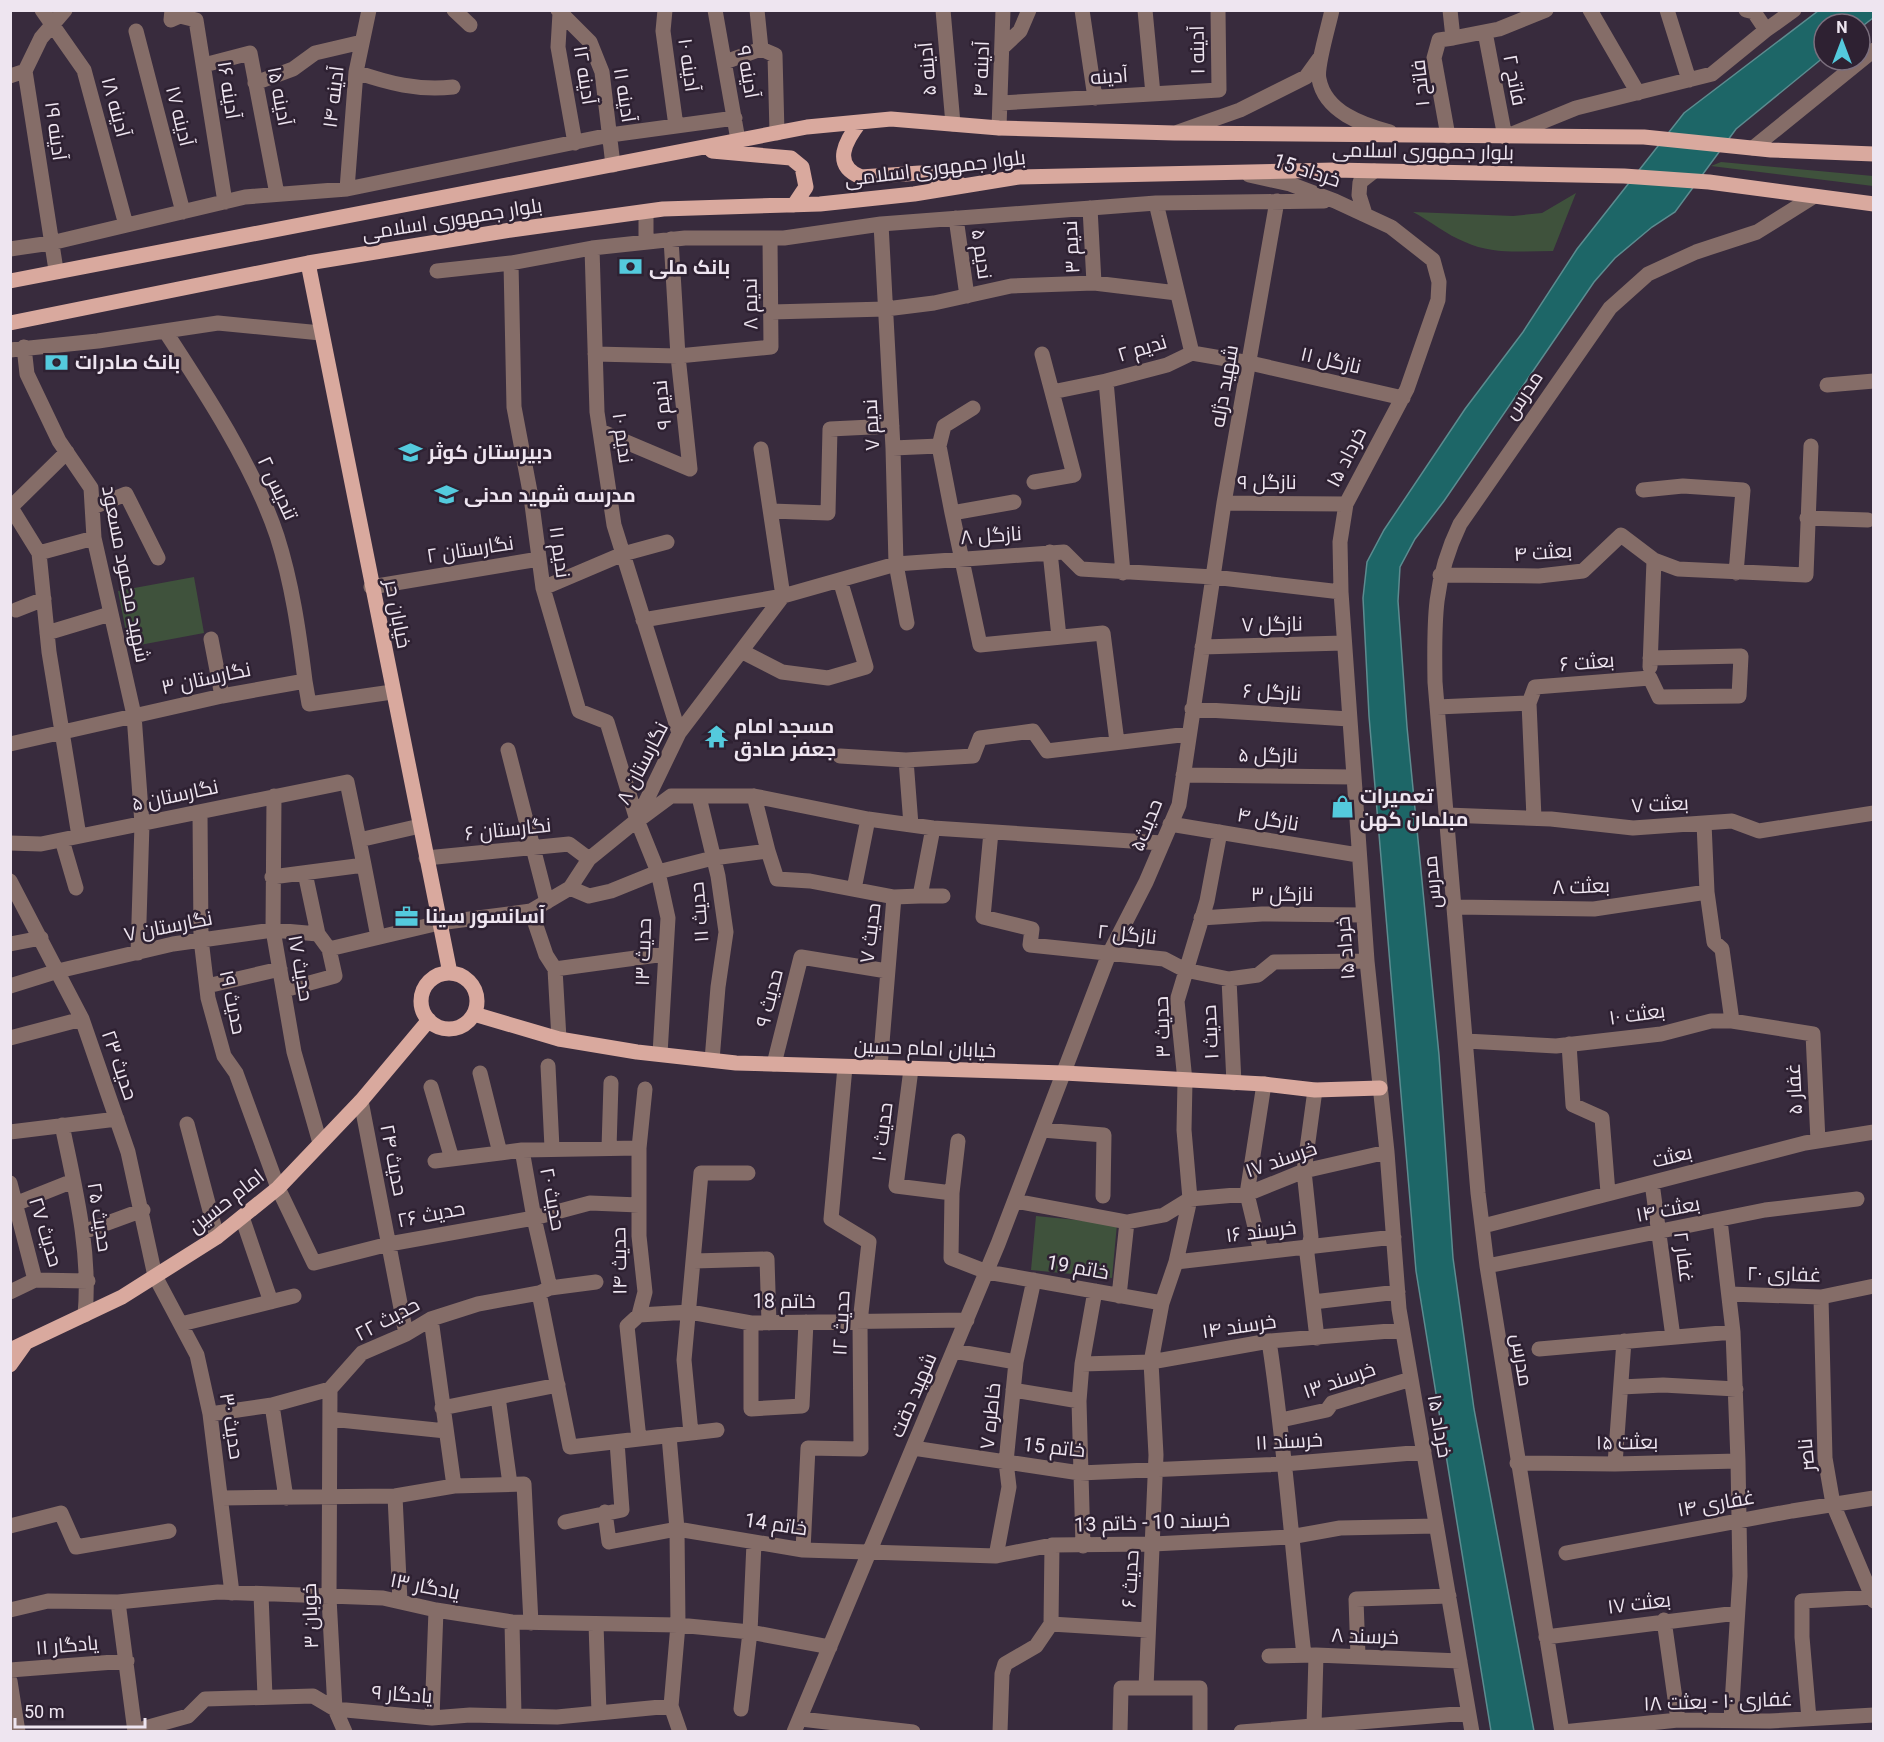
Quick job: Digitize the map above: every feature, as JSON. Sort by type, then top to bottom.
[{"type":"main road","name":"بلوار جمهوری اسلامی","points":[[10,281],[56,270],[738,140],[891,119],[999,129],[1405,136],[1644,137],[1753,148],[1874,154]]},
{"type":"main road","points":[[860,122],[846,140],[843,149],[847,166],[854,175],[861,177],[920,173],[965,186]]},
{"type":"main road","points":[[690,150],[791,158],[802,166],[806,187],[794,205]]},
{"type":"main road","name":"بلوار جمهوری اسلامی","points":[[10,323],[308,263],[511,230],[646,212],[794,205],[914,194],[1019,177],[1374,171],[1624,176],[1709,182],[1874,204]]},
{"type":"main road","name":"خیابان حر","points":[[308,263],[450,973]]},
{"type":"main road","points":[[450,973],[459,975],[473,987],[477,996],[474,1014],[461,1026],[444,1029],[429,1020],[422,1006],[423,990],[434,977],[450,973]]},
{"type":"main road","name":"خیابان امام حسین","points":[[474,1014],[559,1039],[712,1060],[1064,1073],[1185,1081],[1264,1083],[1315,1090],[1380,1088]]},
{"type":"main road","name":"امام حسین","points":[[10,1365],[27,1342],[122,1297],[217,1237],[278,1188],[361,1101],[429,1020]]},
{"type":"main road","points":[[10,1350],[27,1342]]},
{"type":"street","name":"آدینه ۱۸","points":[[42,10],[51,26],[84,70],[126,225]]},
{"type":"street","name":"آدینه ۱۹","points":[[56,270],[18,73],[40,38],[65,10]]},
{"type":"street","name":"آدینه ۱۶","points":[[172,10],[171,20],[180,16],[196,20],[225,202]]},
{"type":"street","name":"آدینه ۱۴","points":[[347,189],[356,72],[369,10]]},
{"type":"street","points":[[454,10],[470,25]]},
{"type":"street","name":"آدینه ۱۰","points":[[665,10],[663,31],[676,126]]},
{"type":"street","name":"آدینه ۹","points":[[715,10],[738,140]]},
{"type":"street","points":[[757,10],[761,49]]},
{"type":"street","name":"آدینه ۵","points":[[943,10],[953,124]]},
{"type":"street","name":"آدینه ۴","points":[[999,129],[1003,47],[1002,10]]},
{"type":"street","points":[[1003,47],[1020,30],[1029,10]]},
{"type":"street","points":[[1082,10],[1095,98]]},
{"type":"street","points":[[1145,10],[1153,94]]},
{"type":"street","name":"آدینه ۱","points":[[1218,10],[1219,90]]},
{"type":"street","points":[[1332,10],[1318,78],[1323,91],[1335,107],[1350,118],[1372,128],[1405,136]]},
{"type":"street","points":[[1450,10],[1454,38]]},
{"type":"street","name":"فاتح ۱","points":[[1448,136],[1434,58],[1438,40],[1499,29],[1546,10]]},
{"type":"street","points":[[1590,10],[1638,93]]},
{"type":"street","points":[[1667,10],[1689,80]]},
{"type":"street","points":[[1746,10],[1754,12],[1766,30]]},
{"type":"street","points":[[1504,136],[1576,108],[1712,74],[1794,10]]},
{"type":"street","name":"آدینه ۱۱","points":[[559,12],[590,42],[602,72],[613,165]]},
{"type":"street","name":"آدینه ۱۲","points":[[559,12],[558,47],[575,143]]},
{"type":"street","name":"آدینه ۱۷","points":[[136,30],[183,212]]},
{"type":"street","name":"فاتح ۲","points":[[1485,32],[1504,136]]},
{"type":"street","points":[[255,83],[293,69],[315,53],[362,42]]},
{"type":"street","points":[[725,62],[761,49],[775,55],[777,133]]},
{"type":"street","points":[[1753,148],[1874,50]]},
{"type":"street","name":"آدینه ۱۵","points":[[204,65],[250,53],[277,195]]},
{"type":"street","points":[[1174,133],[1240,110],[1306,78],[1323,54]]},
{"type":"street","points":[[356,72],[388,83],[428,90],[453,87]]},
{"type":"street","name":"آدینه","points":[[1001,103],[1219,90]]},
{"type":"street","points":[[10,249],[51,243],[225,202],[347,189],[610,135],[735,118]]},
{"type":"street","points":[[1365,213],[1359,195],[1360,182],[1374,171]]},
{"type":"street","name":"15 خرداد","points":[[1235,172],[1290,184],[1365,213]]},
{"type":"street","name":"مدرس","points":[[1562,1731],[1487,1266],[1437,707],[1434,639],[1440,575],[1446,553],[1460,524],[1610,308],[1648,274],[1696,252],[1756,232],[1813,197]]},
{"type":"street","name":"شهید دژله","points":[[1213,578],[1224,503],[1278,201]]},
{"type":"street","points":[[437,271],[511,263],[592,248],[671,239],[770,238],[881,224],[1156,203],[1335,201]]},
{"type":"street","name":"ندیم ۲","points":[[1123,573],[1106,381],[1167,364],[1192,353],[1156,203]]},
{"type":"street","name":"ندیم ۳","points":[[1090,208],[1094,283]]},
{"type":"street","points":[[646,212],[646,242]]},
{"type":"street","name":"۱۵ خرداد","points":[[1365,213],[1391,227],[1423,250],[1433,261],[1439,282],[1438,300],[1403,398],[1374,447],[1346,504],[1340,542],[1341,592],[1358,855],[1402,1330],[1472,1731]]},
{"type":"street","name":"ندیم ۵","points":[[956,218],[967,296]]},
{"type":"street","name":"ندیم ۷","points":[[881,224],[893,447],[896,564],[907,623]]},
{"type":"street","name":"ندیم ۸","points":[[678,356],[771,347],[770,238]]},
{"type":"street","name":"ندیم ۹","points":[[600,431],[690,469],[678,356],[671,239]]},
{"type":"street","name":"ندیم ۱۰","points":[[592,248],[600,431],[614,525],[679,732]]},
{"type":"street","name":"ندیم ۱۱","points":[[511,263],[514,407],[543,588],[579,711],[607,722],[637,820]]},
{"type":"street","points":[[771,312],[886,309],[934,303],[1011,286],[1094,283],[1177,293]]},
{"type":"street","points":[[17,349],[98,341],[218,323],[321,333]]},
{"type":"street","name":"تندیس ۲","points":[[165,331],[203,389],[255,484],[277,536],[297,614],[305,681]]},
{"type":"street","name":"شهید محمود مسعود","points":[[17,349],[27,374],[67,452],[91,488],[94,538],[134,715],[142,824],[138,953]]},
{"type":"street","name":"نازگل ۱۱","points":[[1192,353],[1250,363],[1403,398]]},
{"type":"street","points":[[595,354],[678,356]]},
{"type":"street","points":[[1034,482],[1074,475],[1042,354]]},
{"type":"street","points":[[1052,392],[1106,381]]},
{"type":"street","points":[[1827,385],[1874,381]]},
{"type":"street","points":[[973,408],[944,426],[939,446],[980,645],[1103,633],[1117,742]]},
{"type":"street","points":[[771,511],[828,513],[830,429],[892,426]]},
{"type":"street","points":[[893,447],[939,446]]},
{"type":"street","points":[[1811,446],[1807,518],[1868,520]]},
{"type":"street","points":[[761,449],[783,596]]},
{"type":"street","points":[[67,452],[11,507],[39,553],[47,633],[79,836]]},
{"type":"street","points":[[1643,490],[1683,486],[1743,490],[1736,573]]},
{"type":"street","points":[[93,507],[126,494],[158,558]]},
{"type":"street","points":[[951,513],[1014,502]]},
{"type":"street","name":"نازگل ۹","points":[[1224,503],[1346,504]]},
{"type":"street","name":"بعثت ۴","points":[[1440,575],[1539,576],[1583,571],[1621,535],[1654,560],[1678,569],[1806,575],[1807,518]]},
{"type":"street","points":[[39,553],[94,538]]},
{"type":"street","points":[[543,588],[623,554],[667,542]]},
{"type":"street","points":[[1050,552],[1059,637]]},
{"type":"street","name":"نازگل ۸","points":[[643,620],[783,596],[896,564],[1050,552],[1064,552],[1081,569],[1213,578],[1341,592]]},
{"type":"street","name":"نگارستان ۲","points":[[371,587],[539,559]]},
{"type":"street","points":[[1650,658],[1741,656],[1739,696],[1659,697],[1650,678],[1650,658],[1654,560]]},
{"type":"street","name":"حدیث۵","points":[[1064,1073],[1109,954],[1179,805],[1213,578]]},
{"type":"street","points":[[743,652],[782,672],[828,678],[866,666],[840,580]]},
{"type":"street","name":"نگارستان ۸","points":[[440,923],[531,911],[570,888],[589,859],[637,820],[679,732],[743,652],[783,596]]},
{"type":"street","points":[[16,610],[44,599]]},
{"type":"street","points":[[47,633],[110,614]]},
{"type":"street","points":[[211,639],[222,696]]},
{"type":"street","name":"نازگل ۷","points":[[1202,647],[1344,643]]},
{"type":"street","name":"بعثت ۶","points":[[1529,703],[1535,687],[1650,678]]},
{"type":"street","points":[[305,681],[309,704],[392,692]]},
{"type":"street","name":"نگارستان ۳","points":[[10,744],[222,696],[305,681]]},
{"type":"street","points":[[1437,707],[1529,703],[1534,818]]},
{"type":"street","name":"نازگل ۶","points":[[1192,709],[1349,719]]},
{"type":"street","points":[[840,756],[906,760],[973,756],[980,738],[1034,731],[1047,751],[1189,734]]},
{"type":"street","points":[[508,750],[548,902]]},
{"type":"street","points":[[906,760],[911,825]]},
{"type":"street","name":"نازگل ۵","points":[[1183,775],[1353,777]]},
{"type":"street","name":"نگارستان ۵","points":[[10,843],[41,844],[347,782],[359,840]]},
{"type":"street","name":"حدیث ۱۷","points":[[274,796],[273,930],[294,1052],[320,1143]]},
{"type":"street","points":[[637,820],[671,796],[754,796],[868,819],[933,828],[1162,843]]},
{"type":"street","points":[[754,796],[777,879],[810,881],[894,897]]},
{"type":"street","name":"حدیث ۱۱","points":[[699,797],[726,932],[717,987],[712,1060]]},
{"type":"street","name":"حدیث ۱۹","points":[[200,812],[201,939],[207,986],[224,1056],[236,1073],[278,1188]]},
{"type":"street","name":"بعثت ۷","points":[[1447,815],[1534,818],[1633,828],[1732,821],[1759,831],[1874,813]]},
{"type":"street","points":[[854,889],[868,819]]},
{"type":"street","name":"حدیث ۱۳","points":[[637,820],[658,872],[668,918],[660,1054]]},
{"type":"street","points":[[1704,823],[1707,892],[1713,942],[1722,949],[1732,1021]]},
{"type":"street","name":"نازگل ۴","points":[[1170,824],[1358,855]]},
{"type":"street","points":[[378,937],[359,840],[420,826]]},
{"type":"street","points":[[920,896],[933,828]]},
{"type":"street","name":"نازگل ۲","points":[[991,832],[983,917],[1032,929],[1030,945],[1164,959],[1185,970],[1229,979],[1258,975],[1274,963],[1367,961]]},
{"type":"street","name":"حدیث ۳","points":[[1185,1081],[1178,1001],[1201,918],[1220,832]]},
{"type":"street","points":[[62,840],[76,888]]},
{"type":"street","name":"نگارستان ۶","points":[[426,858],[569,844],[589,859]]},
{"type":"street","points":[[570,888],[589,897],[611,891],[658,872],[713,858],[768,851]]},
{"type":"street","points":[[272,877],[364,864]]},
{"type":"street","points":[[284,990],[335,976],[329,949],[318,934],[305,873]]},
{"type":"street","name":"حدیث ۲۳","points":[[10,880],[82,1019],[117,1119],[143,1210],[155,1276]]},
{"type":"street","name":"بعثت ۸","points":[[1455,908],[1594,909],[1707,892]]},
{"type":"street","name":"حدیث ۷","points":[[880,1067],[886,971],[894,897],[943,896]]},
{"type":"street","points":[[531,911],[546,955],[555,969],[559,1039]]},
{"type":"street","name":"نازگل ۳","points":[[1201,918],[1262,914],[1363,915]]},
{"type":"street","points":[[329,949],[440,923]]},
{"type":"street","name":"نگارستان ۷","points":[[10,986],[58,971],[201,939],[273,930],[318,934]]},
{"type":"street","points":[[10,944],[41,938]]},
{"type":"street","points":[[555,969],[665,954]]},
{"type":"street","name":"حدیث ۹","points":[[774,1064],[801,957],[886,971]]},
{"type":"street","points":[[207,986],[280,969]]},
{"type":"street","name":"حدیث ۱","points":[[1229,979],[1234,1083]]},
{"type":"street","points":[[10,1038],[82,1019]]},
{"type":"street","name":"بعثت ۱۰","points":[[1466,1041],[1556,1046],[1661,1034],[1711,1021],[1732,1021],[1813,1034]]},
{"type":"street","name":"غفار ۵","points":[[1813,1034],[1818,1142]]},
{"type":"street","points":[[1569,1044],[1573,1105],[1602,1118],[1608,1193]]},
{"type":"street","points":[[548,1066],[552,1148]]},
{"type":"street","name":"حدیث ۱۲","points":[[803,1550],[808,1448],[861,1449],[860,1322],[869,1242],[831,1219],[845,1066]]},
{"type":"street","name":"حدیث ۱۰","points":[[911,1069],[896,1186],[951,1193]]},
{"type":"street","points":[[480,1073],[500,1153]]},
{"type":"street","name":"شهید دقت","points":[[798,1725],[987,1272],[1064,1073]]},
{"type":"street","points":[[1161,1303],[1176,1262],[1190,1199],[1184,1130],[1185,1081]]},
{"type":"street","points":[[609,1148],[611,1083]]},
{"type":"street","points":[[1261,1252],[1247,1194],[1264,1083]]},
{"type":"street","points":[[432,1087],[452,1159]]},
{"type":"street","name":"حدیث ۱۴","points":[[639,1439],[627,1326],[639,1315],[645,1292],[639,1205],[639,1148],[645,1089]]},
{"type":"street","points":[[1315,1090],[1304,1171],[1311,1237],[1307,1254],[1317,1338]]},
{"type":"street","name":"حدیث ۲۴","points":[[361,1101],[406,1334]]},
{"type":"street","points":[[10,1132],[117,1119]]},
{"type":"street","points":[[187,1124],[217,1237]]},
{"type":"street","name":"حدیث ۲۵","points":[[62,1125],[83,1232],[88,1281],[85,1315]]},
{"type":"street","points":[[1042,1130],[1104,1135],[1103,1196]]},
{"type":"street","name":"بعثت","points":[[1483,1226],[1818,1142],[1874,1132]]},
{"type":"street","points":[[958,1141],[951,1193],[951,1258],[987,1272]]},
{"type":"street","points":[[522,1149],[639,1148]]},
{"type":"street","name":"حدیث ۲۰","points":[[435,1161],[522,1149],[558,1385],[570,1447],[616,1442]]},
{"type":"street","name":"خرسند ۱۷","points":[[1015,1201],[1127,1222],[1164,1215],[1190,1199],[1247,1194],[1304,1171],[1387,1152]]},
{"type":"street","points":[[691,1433],[684,1360],[701,1173],[748,1173]]},
{"type":"street","points":[[13,1206],[73,1181]]},
{"type":"street","name":"حدیث ۲۷","points":[[10,1183],[13,1206],[35,1280],[88,1281]]},
{"type":"street","name":"غفار ۲","points":[[1652,1183],[1673,1336]]},
{"type":"street","name":"حدیث ۲۶","points":[[278,1188],[315,1263],[389,1244],[534,1218],[590,1203],[639,1205]]},
{"type":"street","name":"بعثت ۱۴","points":[[1487,1266],[1796,1205],[1857,1199]]},
{"type":"street","points":[[83,1232],[143,1210]]},
{"type":"street","points":[[242,1217],[271,1302]]},
{"type":"street","points":[[1720,1220],[1733,1332],[1738,1461],[1737,1521],[1740,1576],[1731,1720]]},
{"type":"street","points":[[1119,1296],[1127,1222]]},
{"type":"street","name":"خرسند ۱۶","points":[[1176,1262],[1394,1237]]},
{"type":"street","points":[[694,1261],[767,1259],[769,1323]]},
{"type":"street","name":"خاتم 19","points":[[987,1272],[1161,1303]]},
{"type":"street","name":"حدیث ۳۰","points":[[155,1276],[198,1355],[210,1414],[232,1593]]},
{"type":"street","points":[[10,1292],[35,1280]]},
{"type":"street","name":"خاطره ۷","points":[[996,1556],[1010,1487],[1006,1462],[1016,1362],[1034,1280]]},
{"type":"street","name":"حدیث ۲۲","points":[[330,1389],[362,1353],[406,1334],[431,1319],[478,1304],[596,1282]]},
{"type":"street","name":"غفاری ۲۰","points":[[1730,1294],[1821,1297],[1874,1286]]},
{"type":"street","points":[[1083,1546],[1079,1401],[1082,1365],[1095,1291]]},
{"type":"street","points":[[1313,1302],[1398,1292]]},
{"type":"street","points":[[181,1324],[294,1296]]},
{"type":"street","name":"ناصر","points":[[1821,1297],[1825,1458],[1833,1504],[1873,1598]]},
{"type":"street","name":"حدیث ۶","points":[[1146,1688],[1156,1468],[1151,1362],[1161,1303]]},
{"type":"street","name":"خاتم 18","points":[[639,1315],[690,1312],[751,1323],[967,1320]]},
{"type":"street","points":[[431,1319],[454,1486]]},
{"type":"street","points":[[751,1323],[751,1409],[802,1406],[806,1322]]},
{"type":"street","name":"خرسند ۱۴","points":[[1082,1365],[1151,1362],[1269,1341],[1402,1330]]},
{"type":"street","points":[[1539,1349],[1733,1332]]},
{"type":"street","points":[[1269,1341],[1281,1420],[1290,1537],[1310,1655],[1314,1726]]},
{"type":"street","points":[[1615,1464],[1624,1341]]},
{"type":"street","points":[[954,1351],[1016,1362]]},
{"type":"street","name":"خرسند ۱۳","points":[[1281,1420],[1327,1410],[1332,1403],[1411,1379]]},
{"type":"street","points":[[442,1408],[558,1385]]},
{"type":"street","points":[[1621,1387],[1663,1385],[1736,1389]]},
{"type":"street","points":[[210,1414],[272,1405],[330,1389]]},
{"type":"street","name":"خوبان ۳","points":[[330,1389],[329,1598],[335,1709],[345,1731]]},
{"type":"street","points":[[1013,1390],[1079,1401]]},
{"type":"street","points":[[498,1397],[510,1484]]},
{"type":"street","points":[[272,1405],[286,1498]]},
{"type":"street","points":[[330,1419],[446,1431]]},
{"type":"street","points":[[565,1522],[622,1510],[616,1442],[717,1431]]},
{"type":"street","points":[[669,1436],[677,1529],[678,1625],[671,1706],[680,1731]]},
{"type":"street","name":"خاتم 15","points":[[913,1448],[1080,1473],[1156,1468]]},
{"type":"street","name":"خرسند ۱۱","points":[[1156,1468],[1284,1464],[1424,1452]]},
{"type":"street","name":"بعثت ۱۵","points":[[1517,1463],[1615,1464],[1738,1461]]},
{"type":"street","points":[[221,1498],[395,1497],[454,1486],[524,1484],[531,1623]]},
{"type":"street","points":[[395,1497],[400,1601]]},
{"type":"street","name":"غفاری ۱۴","points":[[1566,1553],[1874,1498]]},
{"type":"street","points":[[605,1512],[609,1542],[677,1529]]},
{"type":"street","points":[[10,1526],[62,1513],[76,1547],[169,1531]]},
{"type":"street","name":"خرسند 10 - خاتم 13","points":[[869,1552],[996,1556],[1052,1545],[1152,1544],[1290,1537],[1340,1528],[1437,1526]]},
{"type":"street","name":"خاتم 14","points":[[677,1529],[803,1550],[869,1552]]},
{"type":"street","points":[[741,1709],[750,1632],[754,1543]]},
{"type":"street","points":[[1000,1731],[1002,1674],[1005,1664],[1036,1646],[1051,1624],[1052,1545]]},
{"type":"street","name":"یادگار ۱۳","points":[[10,1610],[48,1600],[118,1602],[232,1593],[383,1598],[436,1610],[512,1622],[678,1625],[750,1632],[830,1647]]},
{"type":"street","points":[[261,1594],[265,1697]]},
{"type":"street","points":[[1358,1656],[1356,1599],[1449,1596]]},
{"type":"street","points":[[1809,1719],[1802,1637],[1802,1601],[1873,1598]]},
{"type":"street","points":[[118,1602],[127,1661],[142,1731]]},
{"type":"street","points":[[432,1718],[436,1610]]},
{"type":"street","name":"بعثت ۱۷","points":[[1546,1637],[1664,1620],[1737,1613]]},
{"type":"street","points":[[1664,1620],[1678,1720]]},
{"type":"street","points":[[512,1622],[514,1716]]},
{"type":"street","points":[[596,1624],[599,1713]]},
{"type":"street","points":[[1051,1624],[1148,1630]]},
{"type":"street","name":"خرسند ۸","points":[[1269,1656],[1358,1656],[1460,1661]]},
{"type":"street","name":"یادگار ۱۱","points":[[10,1670],[127,1661]]},
{"type":"street","points":[[1120,1731],[1121,1688],[1200,1688],[1200,1731]]},
{"type":"street","points":[[11,1690],[18,1731]]},
{"type":"street","name":"یادگار ۹","points":[[142,1731],[188,1716],[205,1699],[313,1696],[335,1709],[492,1724],[514,1716],[558,1724],[599,1713],[671,1706]]},
{"type":"street","points":[[1241,1731],[1468,1713]]},
{"type":"street","name":"غفاری ۱۰ - بعثت ۱۸","points":[[1562,1731],[1678,1720],[1809,1719],[1874,1715]]},
{"type":"street","points":[[798,1725],[913,1731]]},
{"type":"shaded area","points":[[1873,11],[1873,18],[1872,12],[1817,12]]},
{"type":"shaded area","points":[[1812,16],[1812,67],[1736,129],[1675,212],[1652,227],[1615,258],[1594,282],[1444,501],[1415,539],[1400,567],[1398,601],[1407,727],[1439,1055],[1453,1258],[1474,1409],[1534,1731],[1491,1731],[1416,1271],[1369,716],[1363,598],[1367,562],[1384,530],[1465,409],[1523,332],[1577,249],[1684,113]]},
{"type":"shaded area","points":[[1721,162],[1873,176],[1873,186],[1711,166]]},
{"type":"shaded area","points":[[1576,193],[1553,251],[1486,249],[1452,236],[1413,212],[1513,216],[1542,213]]},
{"type":"shaded area","points":[[194,577],[204,633],[129,647],[118,591]]},
{"type":"shaded area","points":[[1036,1216],[1117,1224],[1112,1278],[1031,1270]]},
{"type":"place","name":"بانک ملی","points":[[631,267]]},
{"type":"place","name":"بانک صادرات","points":[[57,362]]},
{"type":"place","name":"دبیرستان کوثر","points":[[410,452]]},
{"type":"place","name":"مدرسه شهید مدنی","points":[[446,495]]},
{"type":"place","name":"مسجد امام جعفر صادق","points":[[716,737]]},
{"type":"place","name":"تعمیرات مبلمان کهن","points":[[1342,807]]},
{"type":"place","name":"آسانسور سینا","points":[[407,916]]}]
